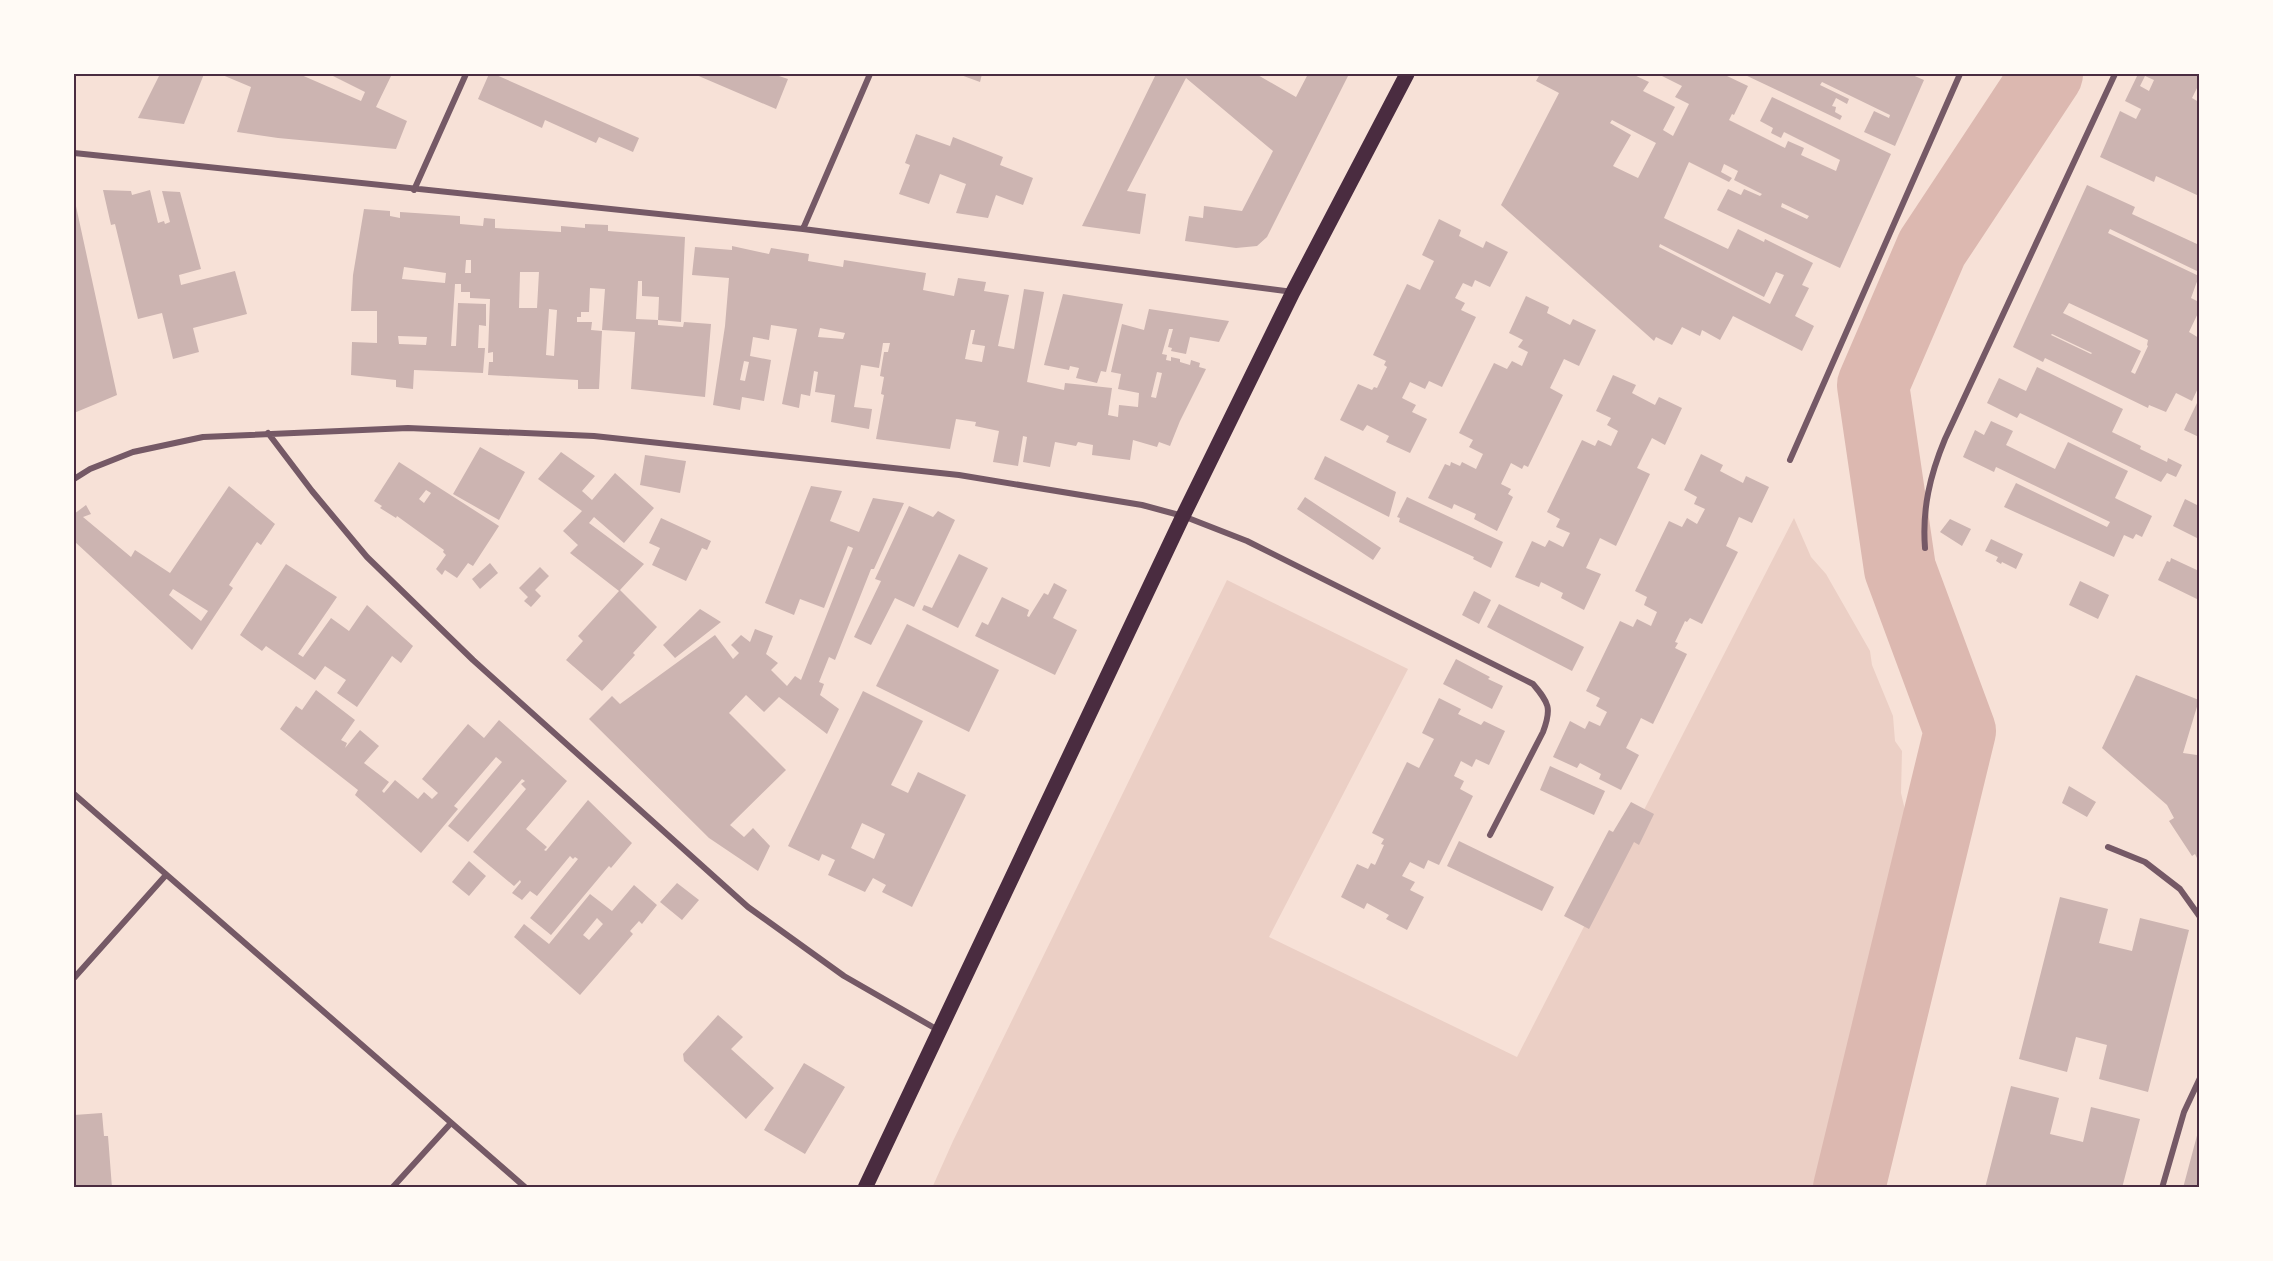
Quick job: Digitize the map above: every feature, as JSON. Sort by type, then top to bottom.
[{"type":"main road","points":[[865,1188],[1184,516],[1293,292],[1407,74]]},
{"type":"street","points":[[414,190],[466,74]]},
{"type":"street","points":[[803,229],[870,74]]},
{"type":"street","points":[[1790,460],[1960,74]]},
{"type":"street","points":[[1925,548],[1923,528],[1932,471],[2115,74]]},
{"type":"street","points":[[74,153],[803,229],[1293,292]]},
{"type":"street","points":[[74,479],[90,469],[133,452],[203,437],[408,428],[594,436],[959,475],[1142,505],[1184,516],[1246,541],[1533,684],[1547,700],[1550,715],[1490,835]]},
{"type":"street","points":[[268,433],[312,491],[367,557],[472,660],[748,907],[844,976],[939,1030]]},
{"type":"street","points":[[74,794],[526,1188]]},
{"type":"street","points":[[2108,847],[2145,862],[2180,889],[2199,917]]},
{"type":"street","points":[[74,978],[166,875]]},
{"type":"street","points":[[2162,1188],[2184,1112],[2199,1078]]},
{"type":"street","points":[[392,1188],[451,1124]]},
{"type":"shaded area","points":[[1794,518],[1811,557],[1826,574],[1870,651],[1872,665],[1893,716],[1895,741],[1902,751],[1901,793],[1911,836],[1908,877],[1895,941],[1885,959],[1867,1012],[1847,1084],[1848,1098],[1843,1114],[1830,1134],[1823,1187],[932,1188],[1227,580],[1408,669],[1269,937],[1517,1057]]},
{"type":"building","points":[[160,74],[204,74],[184,124],[138,118]]},
{"type":"building","points":[[220,74],[299,74],[361,101],[365,92],[329,74],[392,74],[376,107],[407,121],[396,149],[237,132],[251,87]]},
{"type":"building","points":[[489,74],[494,74],[639,138],[633,152],[599,137],[596,143],[545,120],[542,128],[478,99]]},
{"type":"building","points":[[694,74],[773,74],[788,79],[776,109]]},
{"type":"building","points":[[958,74],[982,74],[980,82]]},
{"type":"building","points":[[1156,74],[1256,74],[1296,97],[1308,74],[1349,74],[1267,237],[1257,246],[1236,248],[1185,241],[1189,216],[1203,218],[1204,206],[1242,211],[1273,151],[1186,78],[1127,191],[1146,194],[1140,234],[1082,226]]},
{"type":"building","points":[[1540,74],[1632,74],[1649,82],[1643,91],[1675,107],[1663,130],[1673,136],[1689,104],[1675,97],[1682,86],[1658,74],[1729,74],[1727,76],[1748,86],[1734,115],[1732,114],[1729,120],[1785,148],[1788,141],[1804,148],[1801,155],[1836,171],[1840,160],[1784,132],[1781,138],[1771,133],[1773,128],[1760,121],[1772,97],[1891,154],[1840,268],[1717,210],[1728,189],[1741,195],[1744,189],[1760,196],[1762,194],[1734,180],[1738,171],[1724,164],[1721,172],[1732,178],[1729,182],[1689,162],[1664,218],[1728,249],[1738,229],[1764,242],[1765,239],[1813,263],[1802,285],[1809,288],[1795,316],[1814,326],[1802,351],[1733,316],[1720,340],[1702,330],[1700,336],[1682,327],[1672,345],[1656,337],[1654,341],[1501,205],[1559,93],[1536,81]],"holes":[[[1612,120],[1656,143],[1638,178],[1613,166],[1631,135],[1610,123]],[[1782,203],[1809,216],[1807,219],[1781,207]],[[1660,244],[1764,297],[1776,272],[1784,275],[1770,304],[1659,247]]]},
{"type":"building","points":[[1743,74],[1910,74],[1924,80],[1895,146],[1864,132],[1874,111],[1889,118],[1890,115],[1822,82],[1820,85],[1849,99],[1847,104],[1836,98],[1832,106],[1836,107],[1835,112],[1842,116],[1840,120]]},
{"type":"building","points":[[2138,74],[2199,74],[2199,84],[2192,98],[2199,102],[2199,196],[2156,176],[2154,182],[2100,157],[2120,111],[2136,119],[2141,109],[2125,101]],"holes":[[[2145,76],[2154,80],[2149,91],[2140,86]]]},
{"type":"building","points":[[916,134],[950,146],[953,137],[1003,157],[1000,165],[1033,178],[1023,205],[996,195],[988,218],[956,213],[966,184],[940,174],[929,204],[899,194],[910,165],[905,163]]},
{"type":"building","points":[[2087,185],[2135,207],[2132,214],[2197,244],[2199,238],[2199,272],[2110,229],[2108,233],[2199,276],[2191,298],[2199,302],[2199,311],[2189,332],[2199,338],[2199,386],[2192,401],[2176,393],[2166,412],[2149,405],[2148,408],[2045,358],[2043,362],[2013,347]],"holes":[[[2069,303],[2148,340],[2148,346],[2135,374],[2131,372],[2141,351],[2063,313]],[[2052,334],[2092,353],[2051,335]]]},
{"type":"building","points":[[103,190],[131,191],[132,195],[150,190],[158,223],[164,221],[165,224],[170,222],[162,191],[180,192],[201,269],[179,275],[181,285],[235,271],[247,314],[193,328],[199,352],[173,359],[162,313],[138,319],[115,224],[111,225]]},
{"type":"building","points":[[74,197],[117,395],[74,413]]},
{"type":"building","points":[[364,209],[390,211],[390,216],[400,218],[400,212],[460,216],[460,224],[483,226],[484,218],[495,219],[495,228],[561,232],[561,226],[585,228],[585,224],[608,225],[608,231],[685,237],[681,322],[658,320],[658,325],[683,327],[684,322],[711,324],[705,397],[631,389],[635,332],[602,330],[605,289],[590,288],[589,312],[581,312],[581,317],[577,317],[577,322],[592,322],[591,330],[602,331],[599,389],[578,389],[578,380],[488,375],[489,362],[493,362],[493,352],[488,353],[490,299],[470,298],[470,292],[461,292],[461,284],[455,284],[451,346],[456,346],[458,303],[486,304],[486,326],[479,325],[478,348],[485,348],[483,373],[414,370],[413,389],[396,387],[396,380],[351,375],[352,342],[377,343],[377,311],[351,311],[353,275]],"holes":[[[466,260],[471,260],[471,273],[465,273]],[[404,267],[446,273],[445,283],[402,279]],[[520,272],[539,272],[537,308],[519,308]],[[638,281],[642,281],[642,296],[659,297],[658,320],[636,319]],[[549,309],[557,310],[554,356],[546,355]],[[398,336],[427,337],[426,345],[399,344]]]},
{"type":"building","points":[[1439,219],[1461,230],[1459,236],[1483,248],[1486,241],[1508,252],[1490,287],[1475,280],[1472,287],[1463,283],[1455,298],[1465,303],[1461,310],[1476,317],[1442,387],[1429,381],[1425,389],[1410,382],[1402,398],[1416,405],[1412,412],[1427,419],[1410,453],[1386,442],[1389,436],[1367,425],[1363,431],[1340,420],[1358,384],[1372,390],[1374,387],[1377,388],[1387,367],[1384,365],[1386,361],[1373,355],[1407,284],[1420,290],[1434,261],[1422,255]]},
{"type":"building","points":[[732,246],[769,254],[771,248],[809,254],[808,261],[843,267],[844,260],[926,273],[923,290],[954,296],[958,278],[986,282],[984,291],[1009,295],[998,346],[1014,349],[1024,289],[1044,292],[1027,382],[1064,390],[1065,383],[1112,388],[1108,415],[1118,417],[1119,405],[1138,407],[1139,393],[1118,389],[1121,374],[1111,372],[1122,324],[1144,330],[1149,309],[1229,321],[1219,342],[1190,337],[1186,354],[1171,351],[1172,348],[1168,347],[1173,329],[1169,329],[1162,354],[1167,355],[1166,360],[1171,361],[1171,357],[1190,365],[1191,360],[1200,363],[1199,367],[1206,369],[1170,446],[1159,442],[1157,447],[1133,440],[1130,460],[1092,455],[1093,445],[1078,442],[1076,446],[1055,442],[1050,467],[1023,462],[1027,437],[1023,436],[1018,466],[993,462],[999,431],[975,426],[976,422],[956,419],[950,449],[876,439],[884,395],[881,394],[884,377],[880,376],[884,352],[888,352],[890,343],[883,343],[879,368],[861,365],[854,407],[872,409],[869,429],[831,422],[835,395],[815,392],[818,372],[814,371],[810,396],[801,394],[799,408],[782,404],[797,329],[771,325],[769,340],[753,337],[750,356],[771,360],[764,401],[742,397],[740,410],[713,405],[725,326],[729,278],[692,275],[695,247],[732,250]],"holes":[[[820,328],[845,333],[843,339],[818,337]],[[971,330],[975,330],[972,344],[985,346],[982,362],[965,359]],[[744,361],[749,362],[745,381],[740,380]],[[1157,372],[1162,373],[1156,398],[1151,397]]]},
{"type":"building","points":[[1063,294],[1123,304],[1106,372],[1101,371],[1097,383],[1076,378],[1079,368],[1070,366],[1069,370],[1044,365]]},
{"type":"building","points":[[1526,296],[1549,307],[1547,313],[1570,325],[1573,319],[1596,330],[1579,366],[1564,359],[1550,388],[1563,395],[1528,467],[1524,465],[1522,469],[1511,463],[1501,484],[1511,489],[1508,494],[1513,497],[1497,531],[1474,519],[1476,514],[1454,504],[1452,509],[1428,498],[1445,464],[1450,466],[1451,462],[1460,466],[1462,462],[1476,469],[1483,454],[1469,447],[1473,440],[1459,433],[1494,363],[1507,369],[1512,361],[1522,366],[1528,352],[1518,347],[1523,340],[1509,333]]},
{"type":"building","points":[[2037,367],[2123,409],[2112,432],[2167,462],[2168,458],[2182,465],[2176,477],[2167,473],[2161,482],[2020,413],[2017,418],[1987,403],[1999,378],[2026,391]]},
{"type":"building","points":[[1613,375],[1636,385],[1632,393],[1655,405],[1659,397],[1682,408],[1665,445],[1652,438],[1637,468],[1650,474],[1616,546],[1600,538],[1586,568],[1601,574],[1584,610],[1561,598],[1563,593],[1541,582],[1539,587],[1515,577],[1532,541],[1545,547],[1549,540],[1563,547],[1570,533],[1556,527],[1560,519],[1547,512],[1582,440],[1595,446],[1598,440],[1611,446],[1618,431],[1607,425],[1611,418],[1596,411]]},
{"type":"building","points":[[2197,403],[2199,405],[2199,437],[2184,430]]},
{"type":"building","points":[[1991,421],[2013,431],[2006,445],[2055,469],[2068,442],[2128,471],[2115,498],[2152,516],[2142,537],[2136,534],[2133,539],[2124,535],[2114,557],[2004,507],[2016,483],[2107,527],[2110,522],[1996,467],[1994,472],[1963,457],[1975,430],[1984,435]]},
{"type":"building","points":[[480,447],[525,472],[499,520],[453,494]]},
{"type":"building","points":[[561,452],[595,476],[582,491],[592,500],[615,473],[654,508],[624,543],[594,517],[589,523],[644,564],[620,590],[657,627],[602,691],[566,660],[583,641],[578,636],[619,591],[570,553],[578,545],[563,531],[582,511],[538,479]]},
{"type":"building","points":[[1701,454],[1723,465],[1720,471],[1743,483],[1746,476],[1769,487],[1752,523],[1739,517],[1726,546],[1738,552],[1702,624],[1690,618],[1687,622],[1685,621],[1675,642],[1678,643],[1675,648],[1687,654],[1653,724],[1641,718],[1626,748],[1639,755],[1621,790],[1599,779],[1601,774],[1580,763],[1577,768],[1553,757],[1570,721],[1585,729],[1589,721],[1600,726],[1607,712],[1596,706],[1600,698],[1586,691],[1620,621],[1633,627],[1637,619],[1651,626],[1657,612],[1644,605],[1647,597],[1635,591],[1669,521],[1682,527],[1687,518],[1697,524],[1705,509],[1694,504],[1697,497],[1684,490]]},
{"type":"building","points":[[645,455],[686,461],[680,493],[640,485]]},
{"type":"building","points":[[1325,456],[1396,492],[1389,517],[1314,479]]},
{"type":"building","points":[[399,462],[499,526],[473,566],[468,563],[457,578],[445,570],[442,575],[436,569],[446,555],[444,550],[397,516],[396,518],[380,508],[382,506],[374,501]],"holes":[[[426,490],[431,493],[424,503],[419,499]]]},
{"type":"building","points":[[229,486],[275,524],[261,545],[257,542],[229,585],[233,588],[192,650],[74,541],[74,514],[86,505],[91,514],[83,517],[131,557],[135,550],[170,573]],"holes":[[[173,589],[208,611],[201,621],[169,595]]]},
{"type":"building","points":[[811,486],[842,491],[830,521],[859,532],[873,498],[904,503],[874,569],[871,569],[835,660],[829,657],[819,682],[824,684],[820,695],[839,709],[827,734],[779,697],[764,712],[746,695],[729,713],[786,770],[730,825],[744,837],[753,828],[770,846],[758,871],[709,838],[589,719],[612,696],[620,704],[715,635],[733,659],[739,653],[731,645],[741,635],[750,642],[755,629],[773,636],[766,654],[778,663],[771,670],[787,686],[795,676],[801,680],[853,548],[848,546],[824,608],[800,599],[794,615],[765,603]]},
{"type":"building","points":[[1305,497],[1381,548],[1373,560],[1297,509]]},
{"type":"building","points":[[1407,497],[1503,542],[1491,568],[1473,559],[1474,557],[1399,522],[1400,518],[1397,517]]},
{"type":"building","points":[[2185,499],[2199,506],[2199,539],[2173,526]]},
{"type":"building","points":[[909,506],[933,517],[938,511],[955,520],[914,607],[895,598],[871,645],[854,637],[881,581],[875,579]]},
{"type":"building","points":[[661,518],[711,541],[707,550],[702,548],[686,581],[652,565],[660,548],[649,543]]},
{"type":"building","points":[[1950,519],[1971,529],[1962,546],[1940,532]]},
{"type":"building","points":[[1991,539],[2023,554],[2016,569],[2002,562],[2001,564],[1996,561],[1998,557],[1985,551]]},
{"type":"building","points":[[959,554],[988,568],[958,628],[922,610],[924,605],[932,608]]},
{"type":"building","points":[[2171,558],[2199,571],[2199,600],[2158,580],[2167,561],[2170,562]]},
{"type":"building","points":[[490,563],[498,573],[480,589],[472,579]]},
{"type":"building","points":[[286,564],[337,597],[298,654],[303,657],[331,618],[349,631],[367,605],[413,646],[401,663],[392,656],[357,707],[337,693],[346,680],[325,666],[315,680],[266,646],[262,651],[240,635]]},
{"type":"building","points":[[540,567],[549,576],[535,590],[541,596],[531,607],[524,601],[528,597],[519,588]]},
{"type":"building","points":[[2080,581],[2109,595],[2098,619],[2069,605]]},
{"type":"building","points":[[1054,583],[1067,590],[1053,618],[1077,630],[1055,675],[975,636],[982,622],[988,625],[1002,597],[1029,610],[1027,616],[1029,617],[1044,593],[1048,595]]},
{"type":"building","points":[[1474,591],[1491,600],[1479,624],[1462,615]]},
{"type":"building","points":[[1499,604],[1584,647],[1572,671],[1487,627]]},
{"type":"building","points":[[700,609],[721,622],[675,658],[663,645]]},
{"type":"building","points":[[907,624],[999,670],[969,732],[876,686]]},
{"type":"building","points":[[1456,659],[1503,686],[1492,709],[1443,684]]},
{"type":"building","points":[[2136,675],[2199,700],[2183,753],[2197,755],[2199,759],[2199,862],[2195,854],[2192,856],[2169,821],[2174,818],[2167,805],[2102,748]]},
{"type":"building","points":[[316,690],[355,720],[341,740],[347,743],[345,748],[360,730],[379,746],[364,763],[389,782],[382,791],[384,793],[395,780],[418,799],[424,792],[432,799],[438,793],[422,779],[468,724],[484,738],[499,720],[567,781],[526,829],[547,847],[544,850],[546,851],[588,800],[632,843],[611,868],[609,866],[551,935],[530,918],[578,859],[570,856],[537,896],[530,891],[522,900],[512,893],[521,882],[520,880],[514,886],[473,852],[526,789],[521,784],[525,781],[522,779],[468,842],[448,826],[502,762],[496,757],[454,806],[458,809],[421,853],[355,795],[358,790],[280,729],[296,706],[302,710]]},
{"type":"building","points":[[863,691],[923,721],[891,785],[908,793],[918,772],[966,795],[912,907],[882,892],[886,885],[873,878],[865,892],[828,875],[835,860],[822,854],[819,861],[788,846]],"holes":[[[862,823],[885,834],[874,859],[851,848]]]},
{"type":"building","points":[[1439,698],[1461,709],[1458,714],[1481,725],[1484,721],[1505,731],[1489,765],[1476,759],[1472,767],[1461,761],[1454,776],[1464,781],[1460,789],[1473,796],[1439,865],[1428,860],[1424,869],[1410,862],[1402,876],[1415,882],[1410,890],[1424,897],[1407,930],[1386,919],[1389,915],[1367,903],[1364,909],[1341,897],[1357,864],[1368,869],[1371,863],[1375,865],[1384,845],[1381,844],[1384,839],[1372,833],[1407,762],[1419,768],[1434,739],[1422,733]]},
{"type":"building","points":[[1550,766],[1605,791],[1594,815],[1540,790]]},
{"type":"building","points":[[2069,786],[2096,802],[2087,817],[2062,803]]},
{"type":"building","points":[[1631,802],[1654,814],[1639,845],[1634,842],[1589,929],[1564,916],[1609,830],[1613,832]]},
{"type":"building","points":[[1459,841],[1554,887],[1542,911],[1447,866]]},
{"type":"building","points":[[469,861],[486,876],[469,896],[452,882]]},
{"type":"building","points":[[677,883],[699,900],[682,920],[660,902]]},
{"type":"building","points":[[634,885],[657,905],[642,924],[639,921],[630,931],[633,934],[580,995],[514,937],[524,924],[549,944],[590,894],[612,911]],"holes":[[[597,918],[603,924],[589,940],[583,935]]]},
{"type":"building","points":[[2060,897],[2108,909],[2099,943],[2132,951],[2140,918],[2189,930],[2148,1092],[2099,1079],[2107,1045],[2076,1037],[2067,1072],[2019,1059]]},
{"type":"building","points":[[718,1015],[743,1037],[731,1049],[774,1088],[746,1119],[684,1061],[683,1054]]},
{"type":"building","points":[[804,1063],[845,1087],[805,1154],[764,1130]]},
{"type":"building","points":[[2011,1086],[2059,1098],[2050,1134],[2083,1142],[2091,1107],[2140,1119],[2122,1188],[1985,1188]]},
{"type":"building","points":[[102,1113],[104,1136],[108,1136],[112,1188],[74,1188],[74,1115]]},
{"type":"building","points":[[2199,1128],[2199,1188],[2183,1188]]},
{"type":"waterway","points":[[1849,1188],[1960,731],[1900,569],[1873,385],[1932,248],[2047,74]]}]
